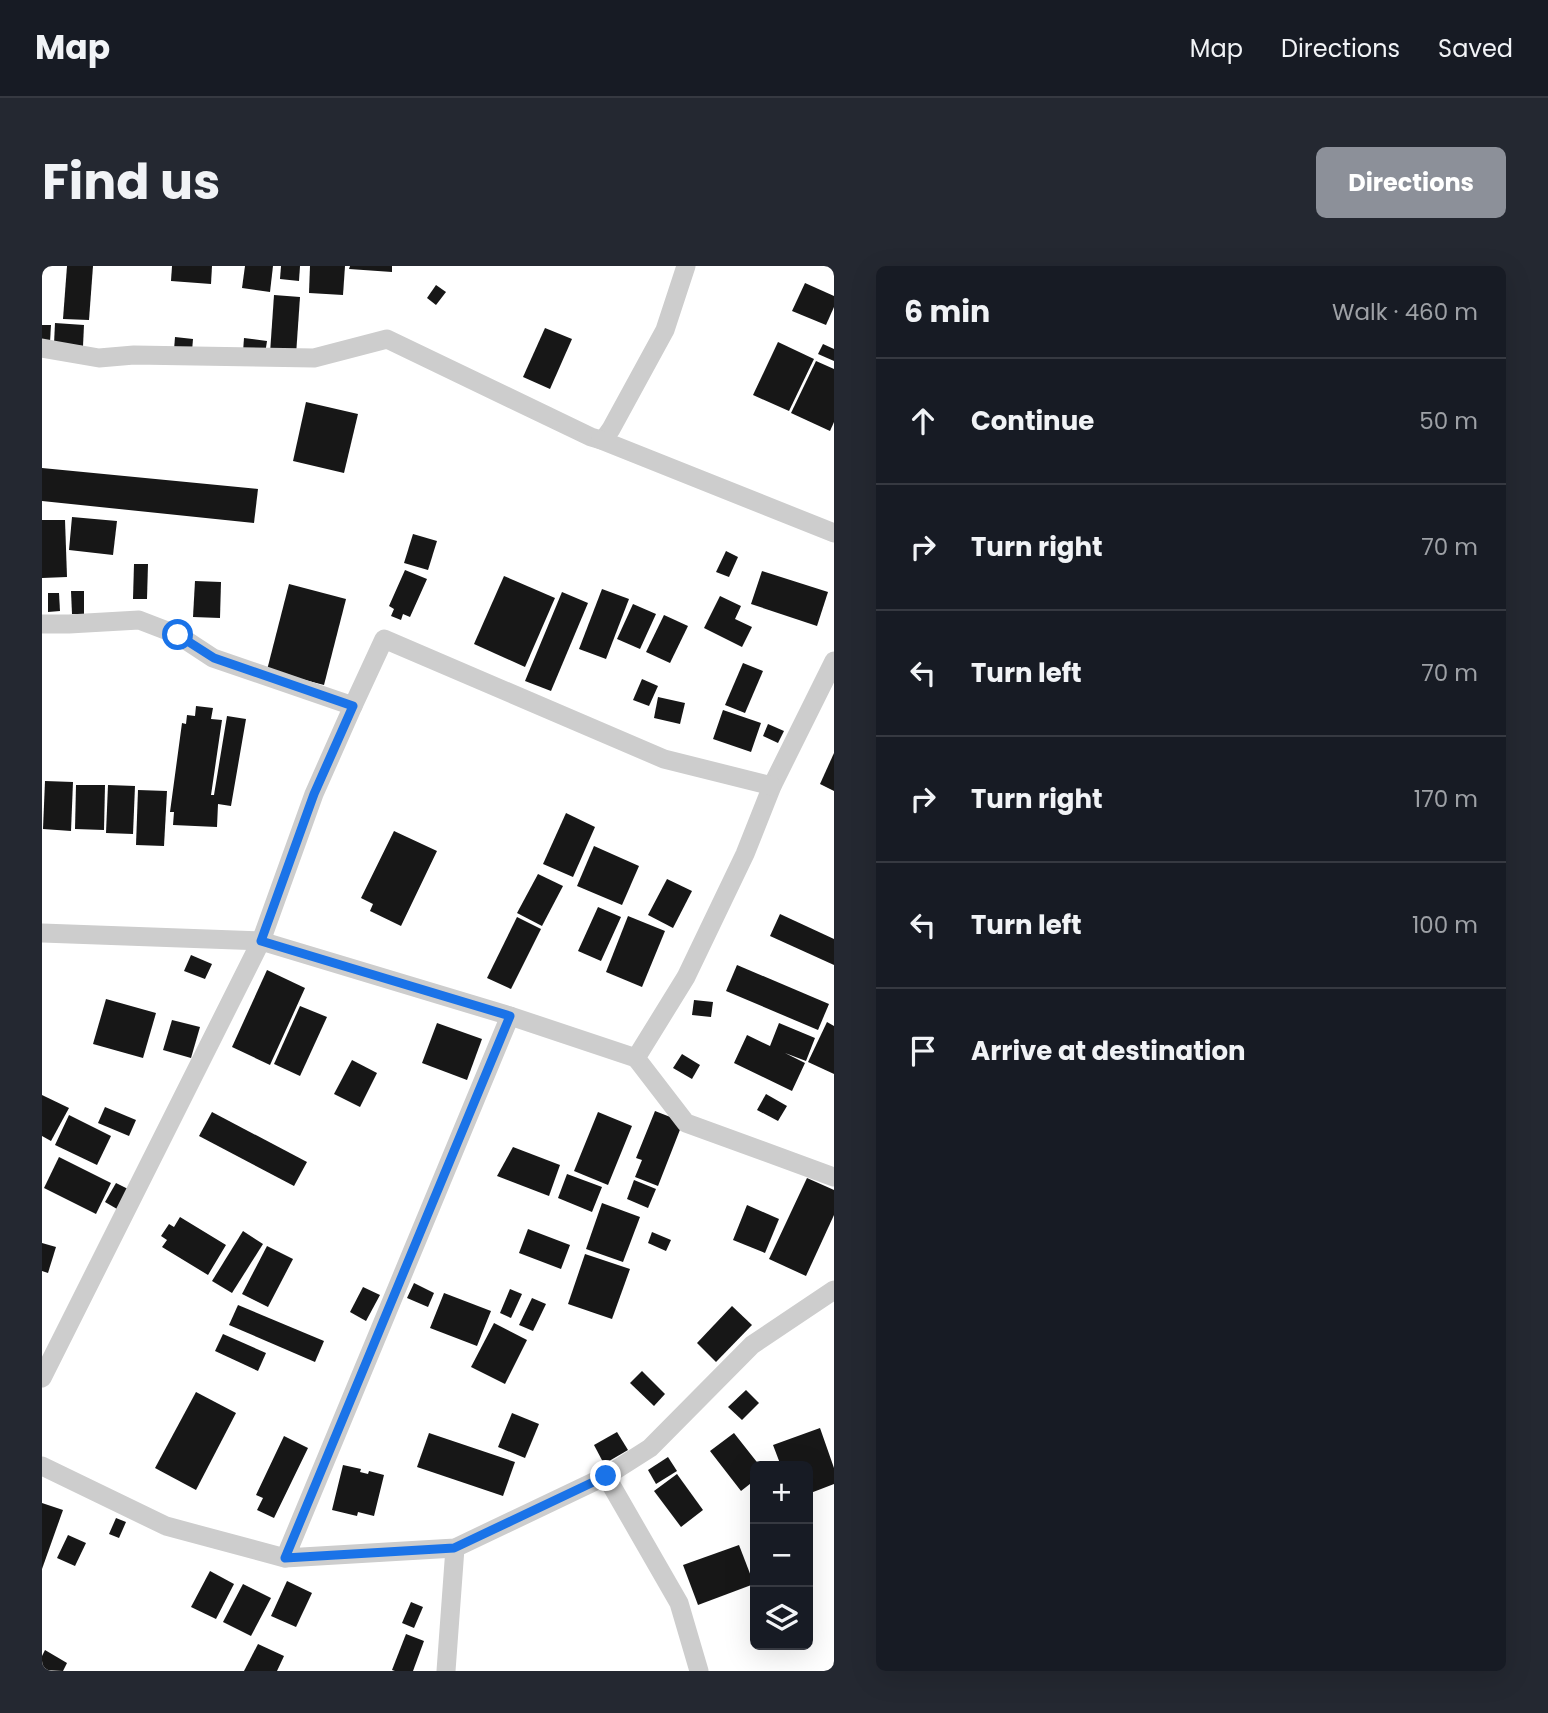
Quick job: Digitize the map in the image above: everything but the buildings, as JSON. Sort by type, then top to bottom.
[{"type":"street","points":[[601,440],[611,429],[664,330],[686,266]]},
{"type":"street","points":[[42,348],[99,358],[134,355],[314,358],[387,339],[591,438],[834,533]]},
{"type":"street","points":[[42,624],[139,620],[178,635],[214,658],[353,706]]},
{"type":"street","points":[[42,1378],[261,941],[314,794],[384,639],[664,759],[772,786]]},
{"type":"street","points":[[636,1058],[686,977],[745,854],[772,786],[834,661]]},
{"type":"street","points":[[42,933],[261,941],[510,1016],[636,1058],[686,1123],[834,1178]]},
{"type":"street","points":[[285,1558],[510,1016]]},
{"type":"street","points":[[42,1466],[166,1526],[285,1558],[454,1548],[606,1476],[650,1448],[752,1345],[834,1290]]},
{"type":"street","points":[[606,1476],[678,1603],[699,1671]]},
{"type":"street","points":[[446,1671],[454,1548]]},
{"type":"route","points":[[178,635],[214,658],[353,706],[314,794],[261,941],[510,1016],[285,1558],[454,1548],[606,1476]]}]
